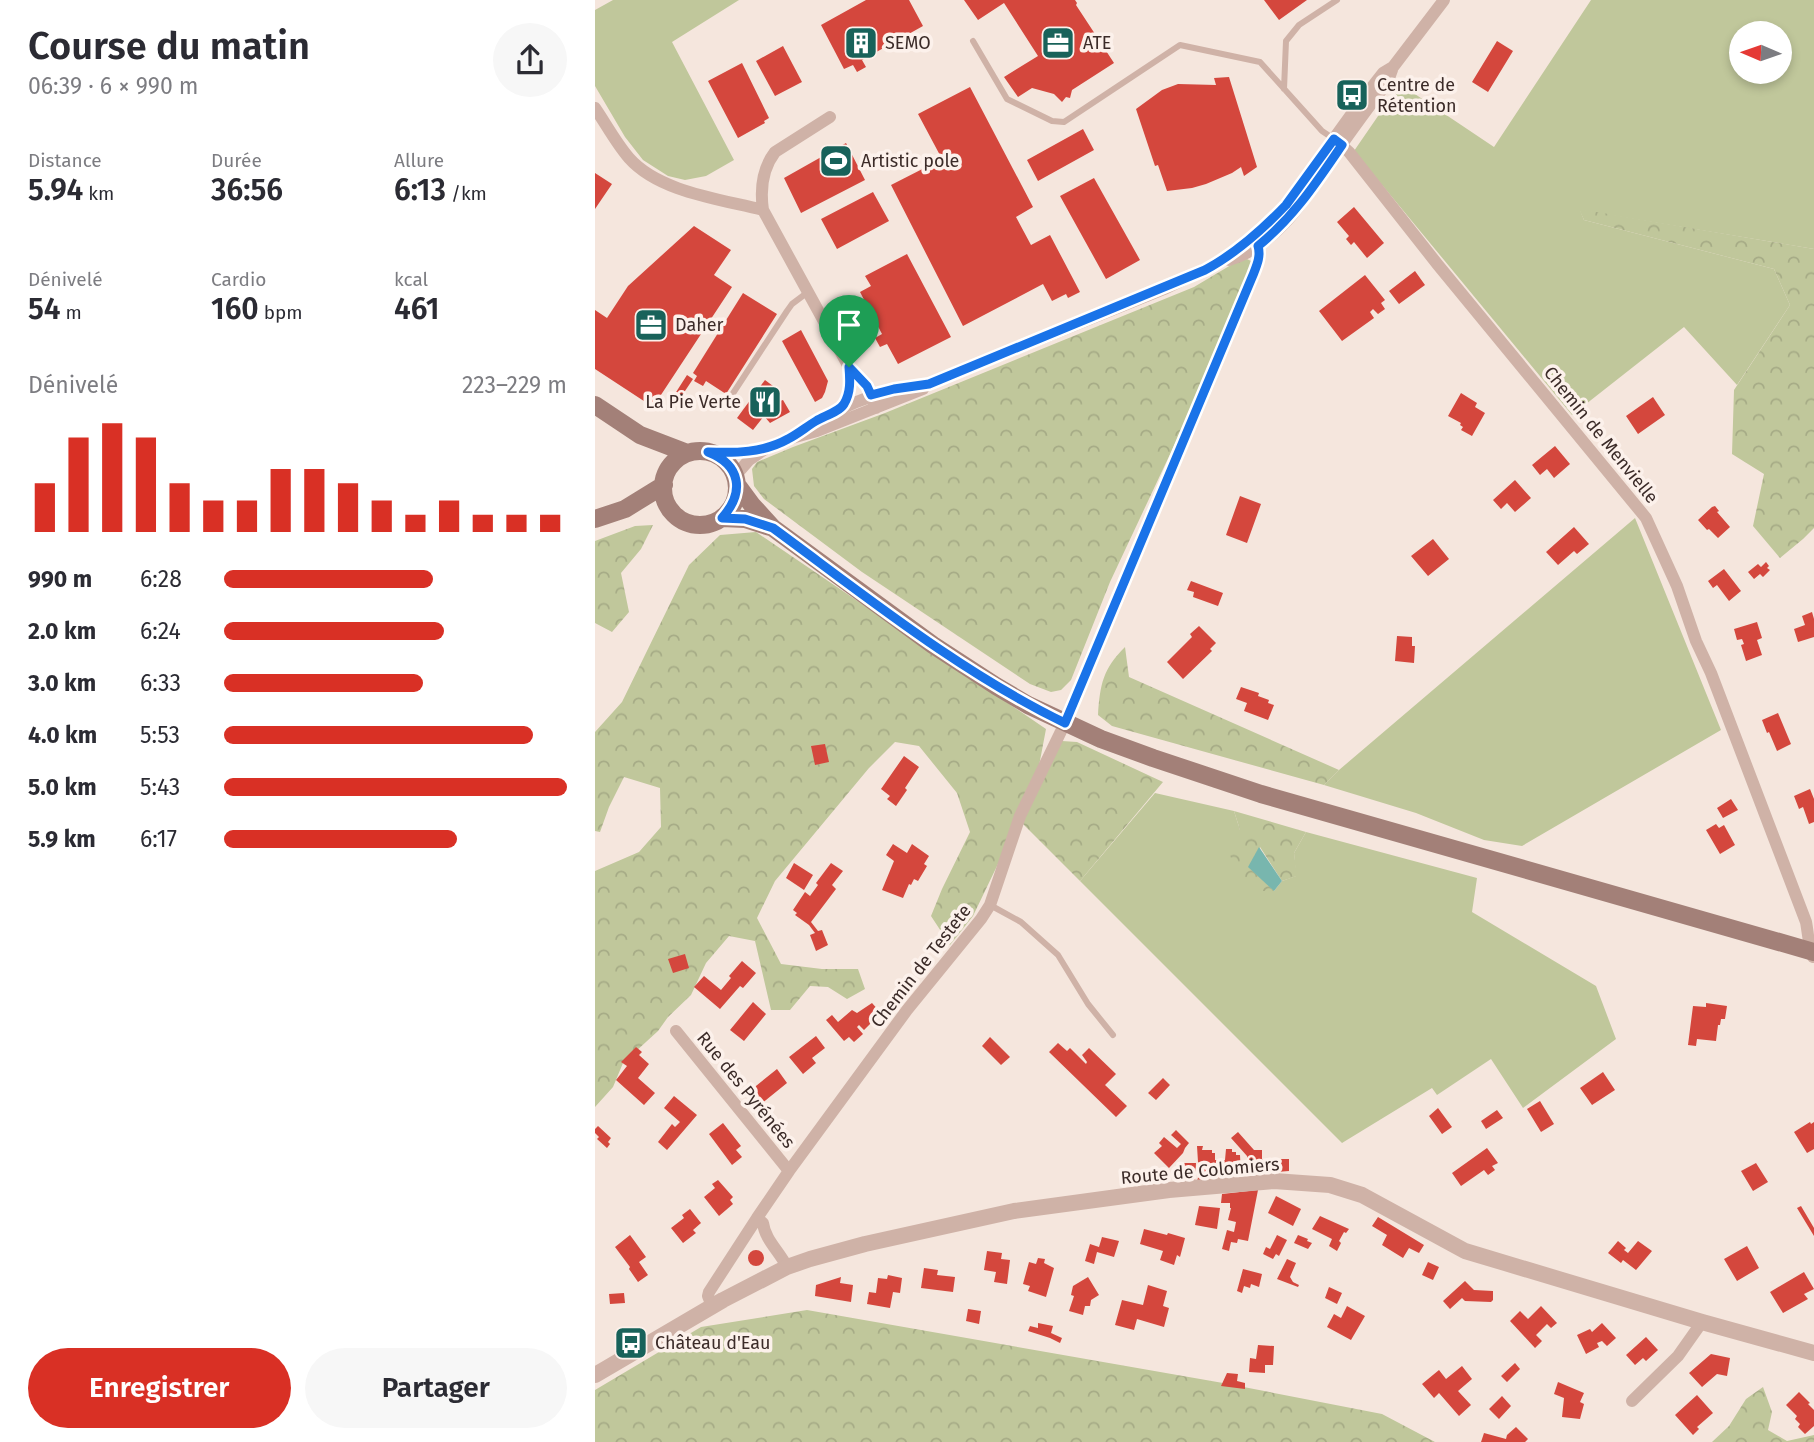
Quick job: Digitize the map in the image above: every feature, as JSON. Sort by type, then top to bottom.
[{"type":"main road","points":[[595,405],[640,435],[687,453]]},
{"type":"main road","points":[[640,435],[646,446],[656,454],[664,481],[665,498],[677,516],[694,524],[722,518],[745,519],[773,528]]},
{"type":"main road","points":[[595,519],[625,509],[664,481],[670,467],[687,453],[695,450],[708,452],[719,456],[729,465],[752,505],[773,528],[933,645],[1028,705],[1065,723],[1153,758],[1261,794],[1813,954]]},
{"type":"main road","points":[[722,518],[734,502],[736,481]]},
{"type":"main road","points":[[625,509],[670,509]]},
{"type":"street","points":[[1220,262],[1252,238],[1286,205],[1388,81],[1393,67],[1444,0]]},
{"type":"street","points":[[595,108],[629,157],[653,178],[687,191],[764,210]]},
{"type":"street","points":[[830,117],[775,152],[769,160],[761,189],[764,210],[849,367],[867,386],[874,402]]},
{"type":"street","points":[[736,481],[749,460],[765,449],[817,431],[894,389],[929,384],[1164,289],[1220,262],[1242,256],[1277,231],[1305,199],[1338,142]]},
{"type":"street","name":"Chemin de Menvielle","points":[[1338,142],[1349,152],[1646,518],[1677,586],[1696,641],[1711,673],[1806,922],[1813,954]]},
{"type":"street","name":"Chemin de Testete","points":[[712,1306],[709,1292],[789,1171],[907,1010],[990,905],[1020,816],[1065,723],[1253,275],[1258,260],[1258,246]]},
{"type":"street","points":[[841,408],[850,384],[849,367]]},
{"type":"street","points":[[788,439],[841,408],[874,402]]},
{"type":"street","points":[[708,452],[765,449]]},
{"type":"street","name":"Rue des Pyrénées","points":[[676,1031],[789,1171]]},
{"type":"street","name":"Route de Colomiers","points":[[595,1375],[712,1306],[787,1267],[865,1244],[1014,1211],[1169,1190],[1274,1181],[1330,1185],[1362,1195],[1465,1251],[1814,1353]]},
{"type":"street","points":[[757,1219],[763,1223],[764,1230],[787,1267]]},
{"type":"street","points":[[1632,1401],[1678,1356],[1702,1322]]},
{"type":"lane","points":[[1284,89],[1286,41],[1299,26],[1336,0]]},
{"type":"lane","points":[[973,41],[1007,99],[1052,121],[1064,121],[1180,45],[1260,62],[1322,131],[1338,142]]},
{"type":"lane","points":[[726,404],[792,304],[808,292]]},
{"type":"lane","points":[[990,905],[1021,922],[1058,955],[1088,1004],[1113,1035]]},
{"type":"green space","points":[[613,0],[739,0],[672,42],[734,160],[706,176],[685,180],[668,176],[643,160],[625,137],[595,86],[595,10]]},
{"type":"green space","points":[[1591,0],[1814,0],[1814,249],[1580,210],[1584,220],[1774,269],[1790,305],[1737,385],[1684,327],[1572,415],[1354,151],[1400,84],[1494,147]]},
{"type":"green space","points":[[1579,209],[1814,249],[1814,528],[1780,558],[1753,526],[1764,474],[1732,454],[1734,390],[1790,305],[1774,269],[1584,220]]},
{"type":"green space","points":[[1247,259],[1251,261],[1252,270],[1195,401],[1110,582],[1071,680],[1061,690],[1051,692],[1030,684],[862,572],[764,499],[754,486],[752,469],[757,462],[1194,287],[1236,262]]},
{"type":"green space","points":[[1635,518],[1721,730],[1522,846],[1484,840],[1416,813],[1324,785],[1339,770]]},
{"type":"green space","points":[[653,525],[641,549],[621,573],[629,612],[612,632],[595,623],[595,541],[635,526]]},
{"type":"green space","points":[[756,532],[1046,729],[1035,787],[973,916],[950,945],[931,916],[970,832],[957,793],[919,746],[895,742],[869,768],[775,881],[757,918],[781,964],[822,969],[858,969],[865,989],[847,999],[828,987],[810,986],[790,1010],[771,1010],[755,941],[729,936],[706,963],[691,995],[658,1031],[623,1063],[613,1087],[595,1107],[595,871],[639,852],[661,827],[660,788],[624,777],[600,832],[595,831],[595,732],[622,702],[689,565],[720,535]]},
{"type":"green space","points":[[1125,647],[1129,677],[1339,770],[1324,785],[1112,726],[1098,715],[1100,694],[1107,670]]},
{"type":"green space","points":[[1062,741],[1077,742],[1163,782],[1080,881],[1022,823]]},
{"type":"green space","points":[[1155,793],[1234,811],[1240,830],[1274,891],[1282,881],[1296,876],[1294,853],[1306,832],[1477,878],[1472,912],[1596,986],[1616,1039],[1523,1108],[1491,1059],[1437,1095],[1432,1088],[1342,1143],[1080,881]]},
{"type":"green space","points":[[1234,811],[1306,832],[1294,853],[1297,876],[1282,881],[1260,847],[1248,867],[1274,891],[1250,891],[1236,876],[1229,851],[1240,830]]},
{"type":"green space","points":[[807,1310],[1223,1383],[1382,1414],[1435,1442],[595,1442],[595,1390],[701,1327]]},
{"type":"green space","points":[[1763,1387],[1772,1412],[1768,1430],[1787,1441],[1814,1435],[1814,1442],[1712,1442],[1729,1426],[1746,1399]]},
{"type":"water","points":[[1259,847],[1282,881],[1274,891],[1248,867]]},
{"type":"building","name":"SEMO","points":[[866,0],[909,0],[923,26],[862,60],[866,67],[857,72],[853,65],[844,69],[821,25]]},
{"type":"building","points":[[964,0],[1075,0],[1114,63],[1072,90],[1070,98],[1066,97],[1062,102],[1054,94],[1032,88],[1018,97],[1004,77],[1038,56],[1004,3],[978,20]]},
{"type":"building","points":[[1264,0],[1307,0],[1279,20]]},
{"type":"building","points":[[1497,41],[1513,51],[1488,92],[1472,82]]},
{"type":"building","points":[[783,46],[802,82],[775,96],[756,61]]},
{"type":"building","points":[[742,63],[769,118],[738,138],[708,81]]},
{"type":"building","points":[[1229,77],[1257,167],[1244,176],[1241,167],[1206,184],[1167,191],[1158,165],[1155,166],[1136,109],[1162,90],[1178,84],[1216,85],[1214,78]]},
{"type":"building","points":[[970,87],[1033,207],[1016,217],[1031,245],[1050,235],[1080,292],[1068,298],[1066,294],[1052,301],[1043,284],[963,326],[891,185],[942,159],[918,114]]},
{"type":"building","points":[[1083,129],[1094,150],[1038,181],[1027,160]]},
{"type":"building","points":[[846,143],[865,180],[801,213],[784,178]]},
{"type":"building","points":[[595,173],[612,184],[595,209]]},
{"type":"building","points":[[1094,178],[1140,260],[1106,279],[1060,196]]},
{"type":"building","points":[[873,192],[889,221],[837,249],[821,219]]},
{"type":"building","points":[[1354,207],[1384,243],[1367,258],[1354,242],[1351,245],[1346,239],[1349,236],[1337,222]]},
{"type":"building","points":[[694,226],[731,250],[714,275],[732,287],[653,407],[595,369],[595,310],[607,318],[628,286]]},
{"type":"building","points":[[907,254],[951,337],[898,364],[887,344],[880,347],[875,338],[882,334],[860,292],[871,286],[865,276]]},
{"type":"building","points":[[1415,271],[1425,285],[1399,304],[1389,291]]},
{"type":"building","points":[[1365,275],[1385,300],[1381,303],[1385,309],[1378,314],[1373,309],[1370,312],[1374,318],[1342,341],[1319,311]]},
{"type":"building","points":[[743,293],[777,314],[726,394],[706,381],[703,386],[694,381],[697,376],[693,373]]},
{"type":"building","points":[[801,330],[828,381],[822,398],[815,402],[782,341]]},
{"type":"building","points":[[687,375],[693,379],[677,403],[671,400]]},
{"type":"building","points":[[765,380],[781,392],[776,398],[783,400],[790,412],[770,423],[764,416],[753,430],[737,418]]},
{"type":"building","points":[[1461,393],[1477,403],[1475,407],[1485,413],[1472,436],[1461,430],[1461,423],[1448,416]]},
{"type":"building","points":[[1653,397],[1665,415],[1638,434],[1626,416]]},
{"type":"building","points":[[1555,446],[1570,464],[1554,478],[1547,469],[1540,475],[1532,465]]},
{"type":"building","points":[[1515,480],[1531,498],[1515,512],[1507,503],[1501,509],[1493,500]]},
{"type":"building","points":[[1240,496],[1261,504],[1247,543],[1226,535]]},
{"type":"building","points":[[1715,506],[1730,527],[1718,538],[1698,520]]},
{"type":"building","points":[[1574,527],[1589,544],[1577,554],[1574,551],[1558,565],[1546,552]]},
{"type":"building","points":[[1433,539],[1449,559],[1428,576],[1411,556]]},
{"type":"building","points":[[1766,562],[1770,570],[1763,577],[1760,574],[1754,579],[1748,572],[1758,564],[1761,567]]},
{"type":"building","points":[[1724,569],[1741,591],[1729,601],[1717,585],[1713,588],[1708,581]]},
{"type":"building","points":[[1191,581],[1223,593],[1218,606],[1193,597],[1194,592],[1187,590]]},
{"type":"building","points":[[1812,612],[1814,637],[1798,642],[1794,629],[1805,625],[1802,616]]},
{"type":"building","points":[[1757,622],[1762,638],[1757,640],[1762,655],[1746,661],[1741,645],[1744,644],[1742,639],[1737,640],[1734,629]]},
{"type":"building","points":[[1199,626],[1216,643],[1210,649],[1212,651],[1183,679],[1167,662]]},
{"type":"building","points":[[1397,636],[1412,637],[1412,646],[1415,646],[1414,663],[1395,661]]},
{"type":"building","points":[[1241,687],[1259,693],[1258,696],[1274,705],[1268,720],[1244,711],[1247,703],[1236,699]]},
{"type":"building","points":[[1778,713],[1791,744],[1777,751],[1762,720]]},
{"type":"building","points":[[825,744],[829,762],[815,765],[811,746]]},
{"type":"building","points":[[904,756],[919,767],[896,806],[887,799],[890,796],[881,789]]},
{"type":"building","points":[[1810,789],[1814,799],[1814,822],[1809,824],[1803,807],[1799,809],[1794,796]]},
{"type":"building","points":[[1731,799],[1738,810],[1723,818],[1717,808]]},
{"type":"building","points":[[1716,824],[1719,828],[1724,825],[1735,845],[1720,854],[1706,830]]},
{"type":"building","points":[[893,844],[907,853],[912,844],[929,856],[924,864],[927,866],[918,881],[914,879],[911,885],[909,884],[903,898],[882,890],[894,861],[886,855]]},
{"type":"building","points":[[794,863],[813,875],[804,890],[786,878]]},
{"type":"building","points":[[831,863],[843,871],[832,885],[836,889],[811,922],[818,931],[822,930],[828,945],[816,951],[810,935],[815,933],[793,910],[805,892],[810,896]]},
{"type":"building","points":[[685,954],[689,968],[673,973],[668,959]]},
{"type":"building","points":[[742,961],[756,973],[743,988],[740,986],[720,1009],[694,987],[704,976],[721,990]]},
{"type":"building","points":[[753,1002],[766,1014],[744,1041],[730,1030]]},
{"type":"building","points":[[872,1003],[881,1013],[864,1030],[859,1025],[857,1027],[863,1034],[854,1042],[849,1037],[844,1041],[826,1020],[832,1015],[838,1022],[852,1010],[857,1013]]},
{"type":"building","points":[[1706,1003],[1727,1006],[1725,1019],[1721,1019],[1718,1025],[1716,1041],[1697,1039],[1696,1046],[1688,1045],[1693,1006],[1706,1007]]},
{"type":"building","points":[[816,1036],[825,1048],[812,1058],[816,1063],[803,1074],[789,1057]]},
{"type":"building","points":[[990,1037],[1010,1057],[1001,1065],[982,1046]]},
{"type":"building","points":[[1058,1043],[1067,1051],[1070,1048],[1086,1064],[1082,1055],[1089,1048],[1116,1074],[1105,1085],[1127,1106],[1116,1117],[1049,1052]]},
{"type":"building","points":[[636,1047],[642,1052],[639,1055],[649,1064],[638,1078],[655,1093],[644,1105],[616,1080],[627,1066],[621,1062]]},
{"type":"building","points":[[777,1069],[787,1083],[761,1104],[751,1090]]},
{"type":"building","points":[[1603,1072],[1615,1090],[1592,1105],[1580,1088]]},
{"type":"building","points":[[1163,1078],[1170,1085],[1156,1100],[1148,1093]]},
{"type":"building","points":[[674,1096],[697,1115],[667,1150],[658,1142],[672,1124],[675,1127],[680,1122],[664,1108]]},
{"type":"building","points":[[1540,1101],[1554,1124],[1541,1132],[1527,1109]]},
{"type":"building","points":[[1438,1108],[1452,1127],[1442,1134],[1429,1116]]},
{"type":"building","points":[[1497,1110],[1503,1118],[1486,1129],[1481,1121]]},
{"type":"building","points":[[1814,1122],[1814,1149],[1807,1153],[1794,1132]]},
{"type":"building","points":[[723,1123],[741,1146],[736,1150],[742,1157],[732,1165],[709,1134]]},
{"type":"building","points":[[598,1126],[611,1138],[607,1148],[597,1139],[599,1137],[595,1129]]},
{"type":"building","points":[[1176,1130],[1189,1143],[1169,1168],[1154,1153],[1162,1146],[1159,1143],[1164,1137],[1177,1148],[1181,1144],[1171,1135]]},
{"type":"building","points":[[1238,1132],[1254,1150],[1262,1150],[1262,1159],[1289,1159],[1289,1171],[1250,1174],[1247,1156],[1231,1138]]},
{"type":"building","points":[[1197,1146],[1203,1146],[1202,1150],[1212,1150],[1215,1160],[1225,1160],[1226,1149],[1232,1149],[1236,1155],[1240,1155],[1241,1177],[1197,1181],[1202,1165],[1198,1162]]},
{"type":"building","points":[[1487,1148],[1498,1163],[1492,1166],[1495,1170],[1488,1175],[1484,1170],[1461,1186],[1452,1173]]},
{"type":"building","points":[[1181,1163],[1196,1163],[1195,1182],[1180,1183]]},
{"type":"building","points":[[1756,1163],[1768,1182],[1753,1191],[1741,1171]]},
{"type":"building","points":[[718,1180],[733,1197],[730,1200],[733,1204],[719,1216],[704,1197],[715,1188],[712,1184]]},
{"type":"building","points":[[1258,1190],[1248,1241],[1238,1239],[1237,1243],[1231,1242],[1229,1251],[1222,1249],[1227,1230],[1234,1232],[1236,1222],[1228,1220],[1230,1203],[1221,1203],[1222,1194]]},
{"type":"building","points":[[1276,1196],[1301,1209],[1293,1226],[1268,1213]]},
{"type":"building","points":[[1199,1206],[1220,1208],[1217,1229],[1195,1225]]},
{"type":"building","points":[[1801,1206],[1814,1228],[1814,1236],[1797,1208]]},
{"type":"building","points":[[690,1209],[701,1223],[693,1230],[696,1233],[683,1243],[671,1228],[684,1218],[682,1215]]},
{"type":"building","points":[[1320,1216],[1349,1229],[1339,1241],[1341,1243],[1337,1251],[1329,1246],[1332,1239],[1312,1229]]},
{"type":"building","points":[[1378,1217],[1424,1245],[1419,1253],[1409,1248],[1403,1258],[1382,1245],[1387,1235],[1372,1226]]},
{"type":"building","points":[[1144,1229],[1185,1238],[1180,1257],[1177,1255],[1174,1265],[1160,1260],[1163,1251],[1140,1244]]},
{"type":"building","points":[[630,1235],[646,1257],[639,1262],[648,1275],[638,1282],[615,1247]]},
{"type":"building","points":[[1277,1235],[1287,1240],[1279,1256],[1276,1254],[1273,1259],[1263,1254],[1266,1247],[1270,1249]]},
{"type":"building","points":[[1298,1235],[1312,1243],[1308,1249],[1294,1243]]},
{"type":"building","points":[[1102,1237],[1119,1241],[1114,1257],[1097,1252],[1094,1264],[1085,1261],[1090,1244],[1099,1247]]},
{"type":"building","points":[[1618,1241],[1628,1253],[1638,1241],[1652,1251],[1636,1270],[1608,1253]]},
{"type":"building","points":[[1747,1246],[1759,1268],[1737,1281],[1724,1259]]},
{"type":"building","points":[[756,1250],[764,1258],[756,1266],[748,1258]]},
{"type":"building","points":[[987,1251],[1002,1253],[1001,1259],[1010,1260],[1007,1284],[994,1282],[996,1272],[984,1270]]},
{"type":"building","points":[[1038,1258],[1045,1259],[1044,1263],[1054,1268],[1046,1297],[1028,1291],[1030,1286],[1023,1284],[1029,1262],[1036,1264]]},
{"type":"building","points":[[1287,1259],[1296,1263],[1290,1277],[1298,1287],[1277,1279]]},
{"type":"building","points":[[1428,1262],[1439,1267],[1433,1280],[1422,1275]]},
{"type":"building","points":[[924,1268],[938,1270],[937,1275],[955,1277],[953,1292],[921,1288]]},
{"type":"building","points":[[1243,1269],[1262,1274],[1259,1287],[1251,1284],[1250,1288],[1244,1286],[1242,1293],[1237,1291]]},
{"type":"building","points":[[1804,1272],[1814,1289],[1804,1294],[1808,1299],[1783,1313],[1770,1292]]},
{"type":"building","points":[[888,1275],[902,1278],[900,1293],[893,1292],[890,1308],[867,1304],[869,1292],[876,1293],[878,1278],[887,1279]]},
{"type":"building","points":[[841,1277],[840,1283],[853,1285],[851,1302],[815,1296],[816,1285]]},
{"type":"building","points":[[1088,1277],[1099,1295],[1091,1300],[1090,1306],[1085,1306],[1083,1315],[1069,1311],[1074,1296],[1071,1295],[1073,1286]]},
{"type":"building","points":[[1465,1281],[1474,1290],[1493,1291],[1493,1300],[1465,1301],[1462,1298],[1450,1309],[1443,1301]]},
{"type":"building","points":[[1148,1285],[1167,1291],[1163,1306],[1169,1308],[1164,1327],[1137,1319],[1134,1330],[1115,1325],[1122,1300],[1143,1305]]},
{"type":"building","points":[[1329,1287],[1342,1293],[1337,1304],[1325,1298]]},
{"type":"building","points":[[624,1293],[625,1303],[610,1304],[609,1294]]},
{"type":"building","points":[[1347,1306],[1365,1316],[1351,1340],[1327,1327],[1334,1314],[1341,1318]]},
{"type":"building","points":[[1541,1306],[1557,1323],[1551,1328],[1547,1324],[1536,1335],[1542,1341],[1535,1348],[1510,1321],[1520,1311],[1528,1319]]},
{"type":"building","points":[[968,1309],[981,1311],[979,1324],[966,1321]]},
{"type":"building","points":[[1038,1323],[1053,1326],[1051,1333],[1062,1338],[1060,1343],[1028,1331],[1030,1326],[1038,1328]]},
{"type":"building","points":[[1602,1323],[1616,1338],[1607,1346],[1602,1341],[1597,1343],[1599,1347],[1586,1354],[1577,1335],[1590,1329],[1592,1332]]},
{"type":"building","points":[[1646,1337],[1658,1350],[1646,1361],[1643,1358],[1635,1365],[1626,1355]]},
{"type":"building","points":[[1258,1345],[1274,1346],[1273,1365],[1265,1365],[1265,1373],[1249,1372],[1250,1358],[1256,1359]]},
{"type":"building","points":[[1711,1354],[1730,1358],[1727,1376],[1717,1374],[1702,1387],[1689,1373]]},
{"type":"building","points":[[1515,1363],[1520,1369],[1507,1382],[1501,1376]]},
{"type":"building","points":[[1462,1366],[1472,1379],[1458,1391],[1471,1405],[1459,1416],[1439,1393],[1434,1398],[1422,1384],[1439,1370],[1446,1379]]},
{"type":"building","points":[[1227,1373],[1238,1374],[1237,1381],[1245,1383],[1245,1389],[1221,1386]]},
{"type":"building","points":[[1558,1382],[1584,1393],[1580,1402],[1584,1404],[1580,1419],[1562,1417],[1564,1398],[1554,1394]]},
{"type":"building","points":[[1799,1392],[1814,1410],[1814,1426],[1805,1434],[1798,1427],[1800,1424],[1795,1419],[1797,1416],[1786,1405]]},
{"type":"building","points":[[1697,1395],[1713,1413],[1697,1427],[1699,1429],[1693,1435],[1675,1415]]},
{"type":"building","points":[[1502,1396],[1511,1406],[1499,1419],[1489,1409]]},
{"type":"building","points":[[1516,1427],[1528,1439],[1525,1442],[1481,1442],[1484,1433],[1506,1439]]},
{"type":"place","name":"SEMO","points":[[861,43]]},
{"type":"place","name":"ATE","points":[[1058,43]]},
{"type":"place","name":"Centre de Rétention","points":[[1352,95]]},
{"type":"place","name":"Artistic pole","points":[[836,161]]},
{"type":"place","name":"Daher","points":[[651,325]]},
{"type":"place","name":"La Pie Verte","points":[[765,402]]},
{"type":"place","name":"Château d'Eau","points":[[631,1343]]},
{"type":"route","points":[[1334,139],[1342,145],[1305,199],[1277,231],[1258,246],[1258,260],[1253,275],[1065,723],[1028,705],[933,645],[773,528],[745,519],[722,518],[734,502],[738,486],[729,465],[719,456],[708,452],[730,453],[765,449],[788,439],[841,408],[850,384],[849,367],[867,386],[871,395],[929,384],[1164,289],[1220,262],[1252,238],[1286,205],[1334,139]]}]
